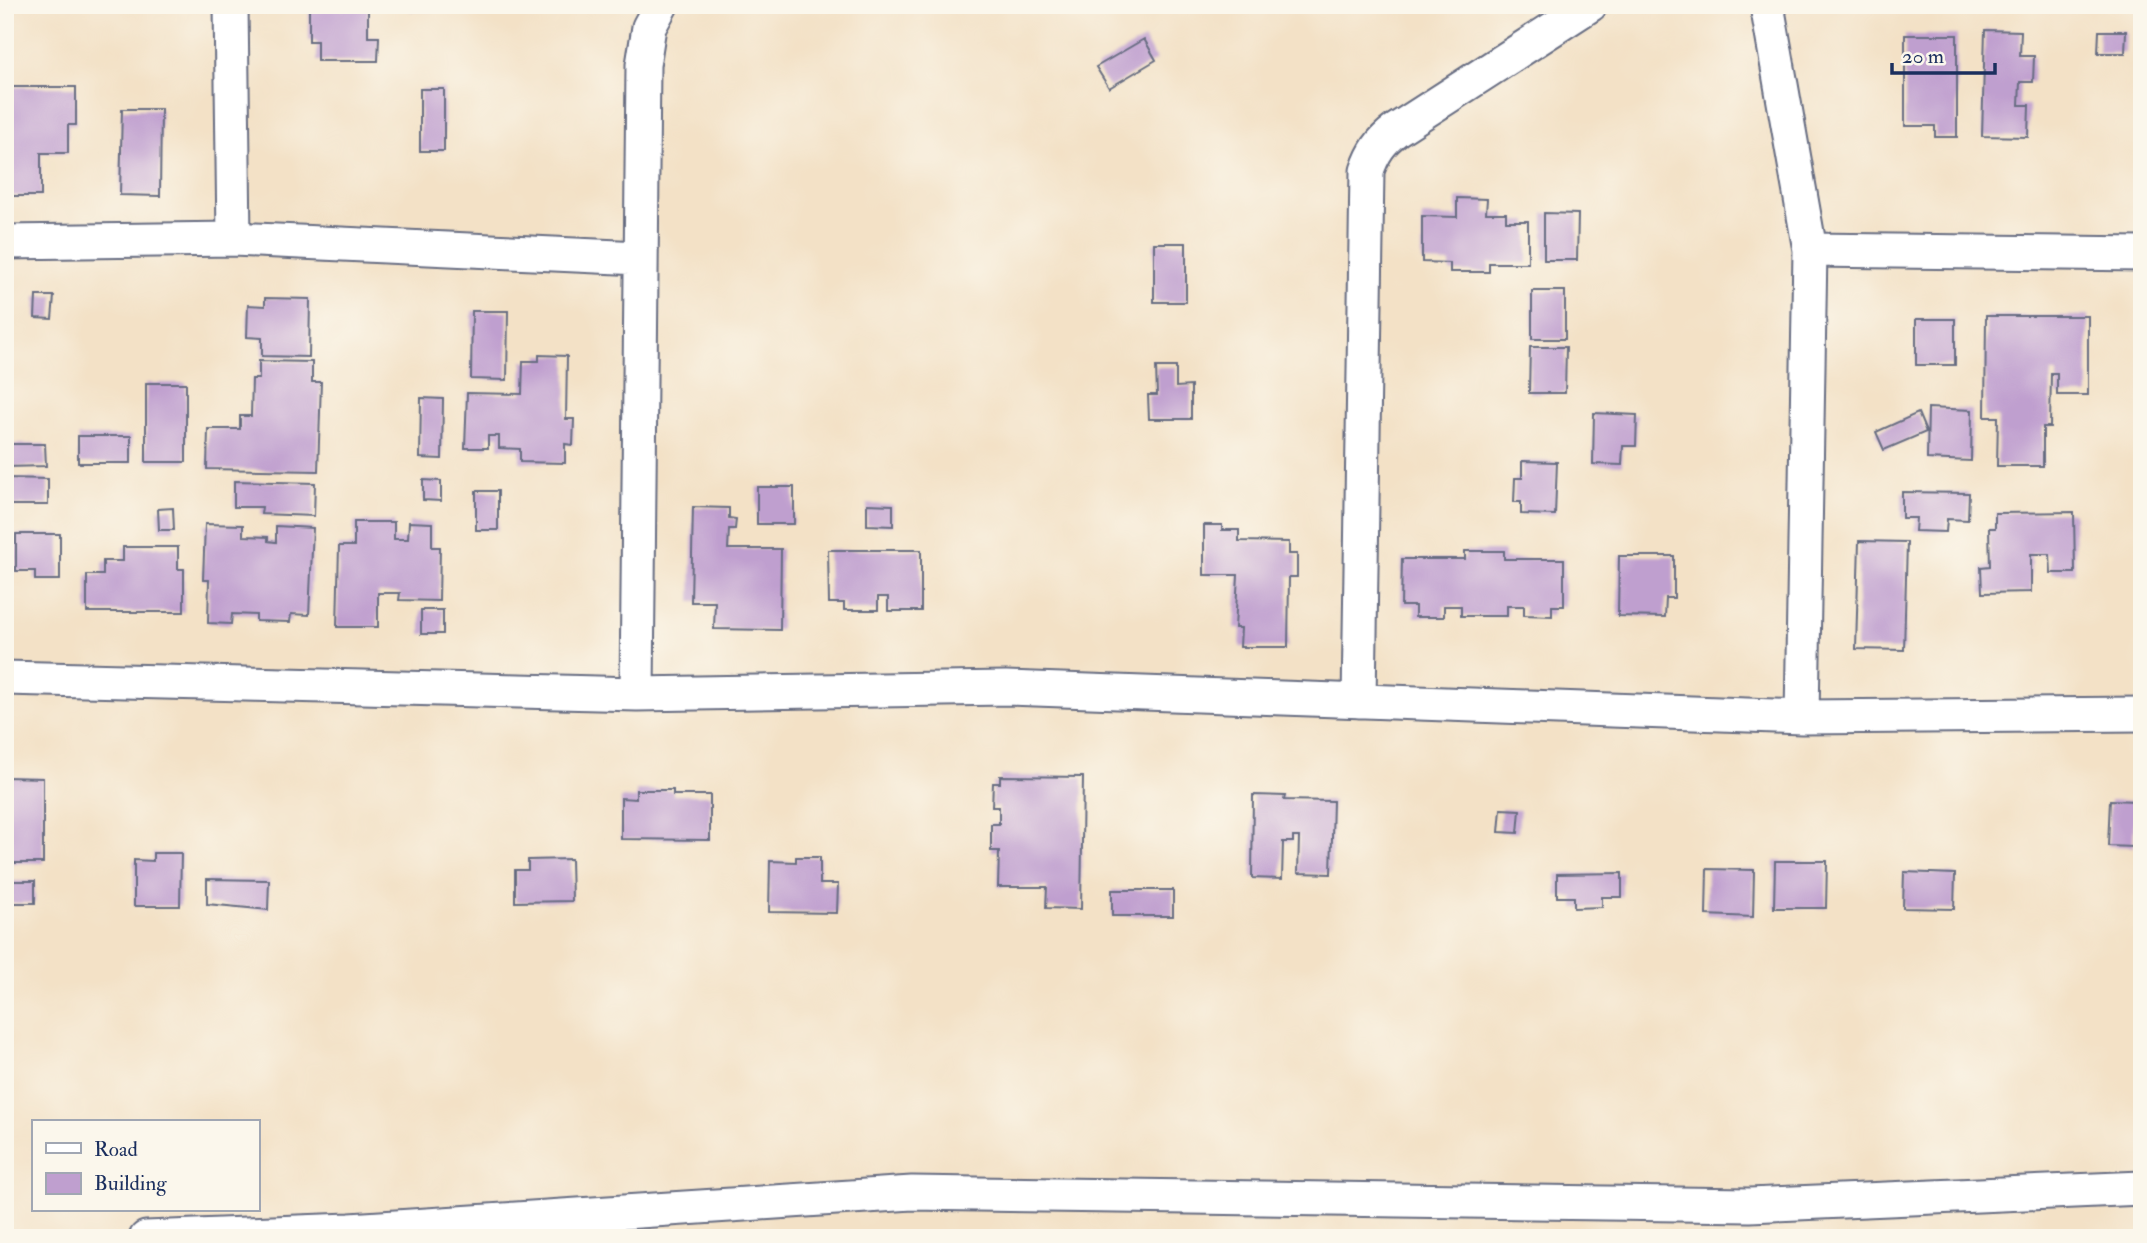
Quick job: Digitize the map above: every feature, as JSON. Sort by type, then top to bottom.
[{"type":"street","points":[[230,5],[234,239]]},
{"type":"street","points":[[637,694],[643,65],[649,27],[661,5]]},
{"type":"street","points":[[1359,701],[1367,171],[1371,159],[1386,138],[1590,5]]},
{"type":"street","points":[[1767,5],[1810,250],[1802,717]]},
{"type":"street","points":[[5,242],[234,239],[640,258]]},
{"type":"street","points":[[1810,250],[2142,254]]},
{"type":"street","points":[[5,678],[637,694],[1006,688],[1802,717],[2142,714]]},
{"type":"street","points":[[146,1238],[349,1230],[912,1194],[1750,1205],[2142,1188]]},
{"type":"building","points":[[309,5],[368,5],[368,37],[379,37],[378,61],[317,61],[317,41],[309,41]]},
{"type":"building","points":[[410,5],[441,5],[441,11],[410,11]]},
{"type":"building","points":[[1985,30],[2021,31],[2020,56],[2034,56],[2033,82],[2020,82],[2019,105],[2029,105],[2028,137],[1982,136]]},
{"type":"building","points":[[2099,31],[2126,31],[2125,53],[2098,53]]},
{"type":"building","points":[[1905,35],[1957,35],[1957,137],[1935,137],[1935,126],[1905,126]]},
{"type":"building","points":[[1144,39],[1156,60],[1109,88],[1096,67]]},
{"type":"building","points":[[8,87],[76,87],[76,125],[68,125],[68,153],[41,153],[41,196],[8,196]]},
{"type":"building","points":[[420,89],[444,89],[444,151],[420,151]]},
{"type":"building","points":[[122,109],[161,109],[160,196],[120,195]]},
{"type":"building","points":[[1457,198],[1487,199],[1486,213],[1506,213],[1506,221],[1528,221],[1528,263],[1489,263],[1489,272],[1450,272],[1450,263],[1422,262],[1422,216],[1457,217]]},
{"type":"building","points":[[1544,213],[1578,214],[1577,260],[1544,260]]},
{"type":"building","points":[[1154,243],[1186,243],[1186,302],[1154,302]]},
{"type":"building","points":[[1532,291],[1565,291],[1565,339],[1532,339]]},
{"type":"building","points":[[36,296],[54,296],[52,319],[35,318]]},
{"type":"building","points":[[265,298],[310,299],[309,357],[262,356],[262,338],[247,337],[248,305],[265,306]]},
{"type":"building","points":[[472,311],[508,311],[507,380],[471,379]]},
{"type":"building","points":[[1986,316],[2088,316],[2088,395],[2057,395],[2057,373],[2051,373],[2050,427],[2043,427],[2043,466],[1997,466],[1998,417],[1985,417]]},
{"type":"building","points":[[1916,319],[1955,319],[1955,365],[1916,365]]},
{"type":"building","points":[[1530,347],[1566,347],[1565,393],[1529,393]]},
{"type":"building","points":[[539,355],[567,356],[566,419],[574,419],[573,445],[565,444],[565,463],[520,462],[520,449],[499,448],[499,436],[488,436],[488,448],[465,448],[467,393],[522,394],[523,361],[539,361]]},
{"type":"building","points":[[259,361],[312,362],[312,382],[321,382],[318,471],[207,469],[208,429],[240,429],[240,416],[251,416],[252,379],[259,379]]},
{"type":"building","points":[[1156,367],[1176,367],[1176,387],[1191,386],[1191,419],[1149,419],[1148,395],[1157,395]]},
{"type":"building","points":[[146,383],[186,383],[186,462],[146,462]]},
{"type":"building","points":[[421,398],[443,399],[442,459],[420,458]]},
{"type":"building","points":[[1928,408],[1972,410],[1971,461],[1927,459]]},
{"type":"building","points":[[1594,413],[1637,415],[1636,446],[1623,446],[1622,465],[1593,464]]},
{"type":"building","points":[[1918,413],[1926,432],[1884,450],[1876,432]]},
{"type":"building","points":[[78,436],[131,436],[131,463],[78,463]]},
{"type":"building","points":[[8,444],[45,444],[46,466],[5,467]]},
{"type":"building","points":[[2139,449],[2142,449],[2142,474],[2138,474]]},
{"type":"building","points":[[1522,461],[1557,462],[1555,515],[1521,514],[1521,502],[1514,502],[1515,478],[1522,478]]},
{"type":"building","points":[[5,478],[48,479],[48,505],[5,505]]},
{"type":"building","points":[[423,480],[441,481],[441,501],[423,500]]},
{"type":"building","points":[[234,481],[315,483],[314,516],[261,514],[262,507],[234,507]]},
{"type":"building","points":[[757,487],[794,487],[794,524],[757,524]]},
{"type":"building","points":[[476,491],[498,491],[498,530],[476,530]]},
{"type":"building","points":[[1902,492],[1969,493],[1968,520],[1947,519],[1946,532],[1915,531],[1916,518],[1902,518]]},
{"type":"building","points":[[867,504],[893,505],[893,526],[867,525]]},
{"type":"building","points":[[693,507],[729,508],[729,518],[736,519],[735,529],[729,529],[728,549],[781,549],[780,630],[714,629],[715,602],[691,602]]},
{"type":"building","points":[[173,508],[174,530],[159,530],[158,509]]},
{"type":"building","points":[[2074,512],[2075,573],[2051,573],[2050,554],[2031,554],[2031,592],[1982,593],[1981,567],[1990,566],[1989,528],[1995,528],[1995,513]]},
{"type":"building","points":[[354,522],[394,522],[394,539],[408,539],[409,522],[432,523],[432,547],[440,547],[439,601],[399,600],[400,593],[378,593],[378,627],[337,627],[339,546],[354,546]]},
{"type":"building","points":[[205,524],[243,525],[243,536],[268,537],[268,541],[276,542],[276,526],[313,528],[309,615],[291,614],[290,622],[256,621],[256,615],[232,614],[231,624],[208,623],[209,580],[203,580]]},
{"type":"building","points":[[1204,525],[1222,525],[1222,530],[1239,530],[1239,541],[1289,542],[1289,554],[1297,554],[1297,577],[1289,577],[1288,647],[1240,647],[1241,628],[1235,628],[1238,575],[1204,575]]},
{"type":"building","points":[[16,534],[60,534],[60,580],[35,580],[35,571],[16,571]]},
{"type":"building","points":[[1859,541],[1907,542],[1904,650],[1856,649]]},
{"type":"building","points":[[123,547],[178,547],[178,569],[184,569],[184,612],[87,612],[87,575],[103,575],[103,561],[123,561]]},
{"type":"building","points":[[828,550],[921,550],[921,611],[888,611],[888,597],[878,597],[878,610],[844,610],[844,603],[829,603]]},
{"type":"building","points":[[1465,551],[1504,551],[1504,559],[1564,559],[1564,606],[1552,606],[1552,616],[1524,615],[1524,606],[1507,606],[1507,616],[1461,616],[1461,606],[1444,606],[1444,617],[1415,617],[1415,606],[1401,606],[1402,559],[1465,559]]},
{"type":"building","points":[[1619,556],[1674,556],[1674,598],[1666,598],[1665,617],[1618,616]]},
{"type":"building","points":[[421,610],[443,610],[443,634],[421,634]]},
{"type":"building","points":[[1000,776],[1083,777],[1081,909],[1046,908],[1047,887],[998,887],[999,851],[991,851],[991,824],[999,824],[999,807],[992,807],[993,783],[1000,783]]},
{"type":"building","points":[[5,777],[43,778],[43,863],[5,863]]},
{"type":"building","points":[[636,790],[673,790],[673,795],[710,795],[710,840],[621,839],[621,798],[636,799]]},
{"type":"building","points":[[1253,795],[1285,796],[1284,800],[1333,801],[1331,874],[1298,873],[1299,837],[1293,837],[1293,842],[1283,842],[1282,879],[1252,878]]},
{"type":"building","points":[[2110,800],[2135,801],[2133,847],[2108,846]]},
{"type":"building","points":[[1501,809],[1520,810],[1518,833],[1499,832]]},
{"type":"building","points":[[153,853],[181,853],[180,906],[134,906],[134,860],[153,861]]},
{"type":"building","points":[[796,857],[820,857],[820,884],[838,884],[837,913],[769,912],[770,861],[796,862]]},
{"type":"building","points":[[571,859],[572,901],[515,902],[515,870],[528,870],[528,860]]},
{"type":"building","points":[[1775,861],[1827,861],[1826,908],[1774,908]]},
{"type":"building","points":[[1707,869],[1754,870],[1753,917],[1706,915]]},
{"type":"building","points":[[1904,872],[1955,874],[1954,909],[1903,908]]},
{"type":"building","points":[[1622,873],[1622,897],[1602,897],[1602,907],[1574,908],[1574,897],[1557,897],[1557,874]]},
{"type":"building","points":[[207,879],[269,880],[268,910],[207,904]]},
{"type":"building","points":[[5,881],[35,881],[35,903],[5,903]]},
{"type":"building","points":[[1112,890],[1173,890],[1173,916],[1112,916]]}]
